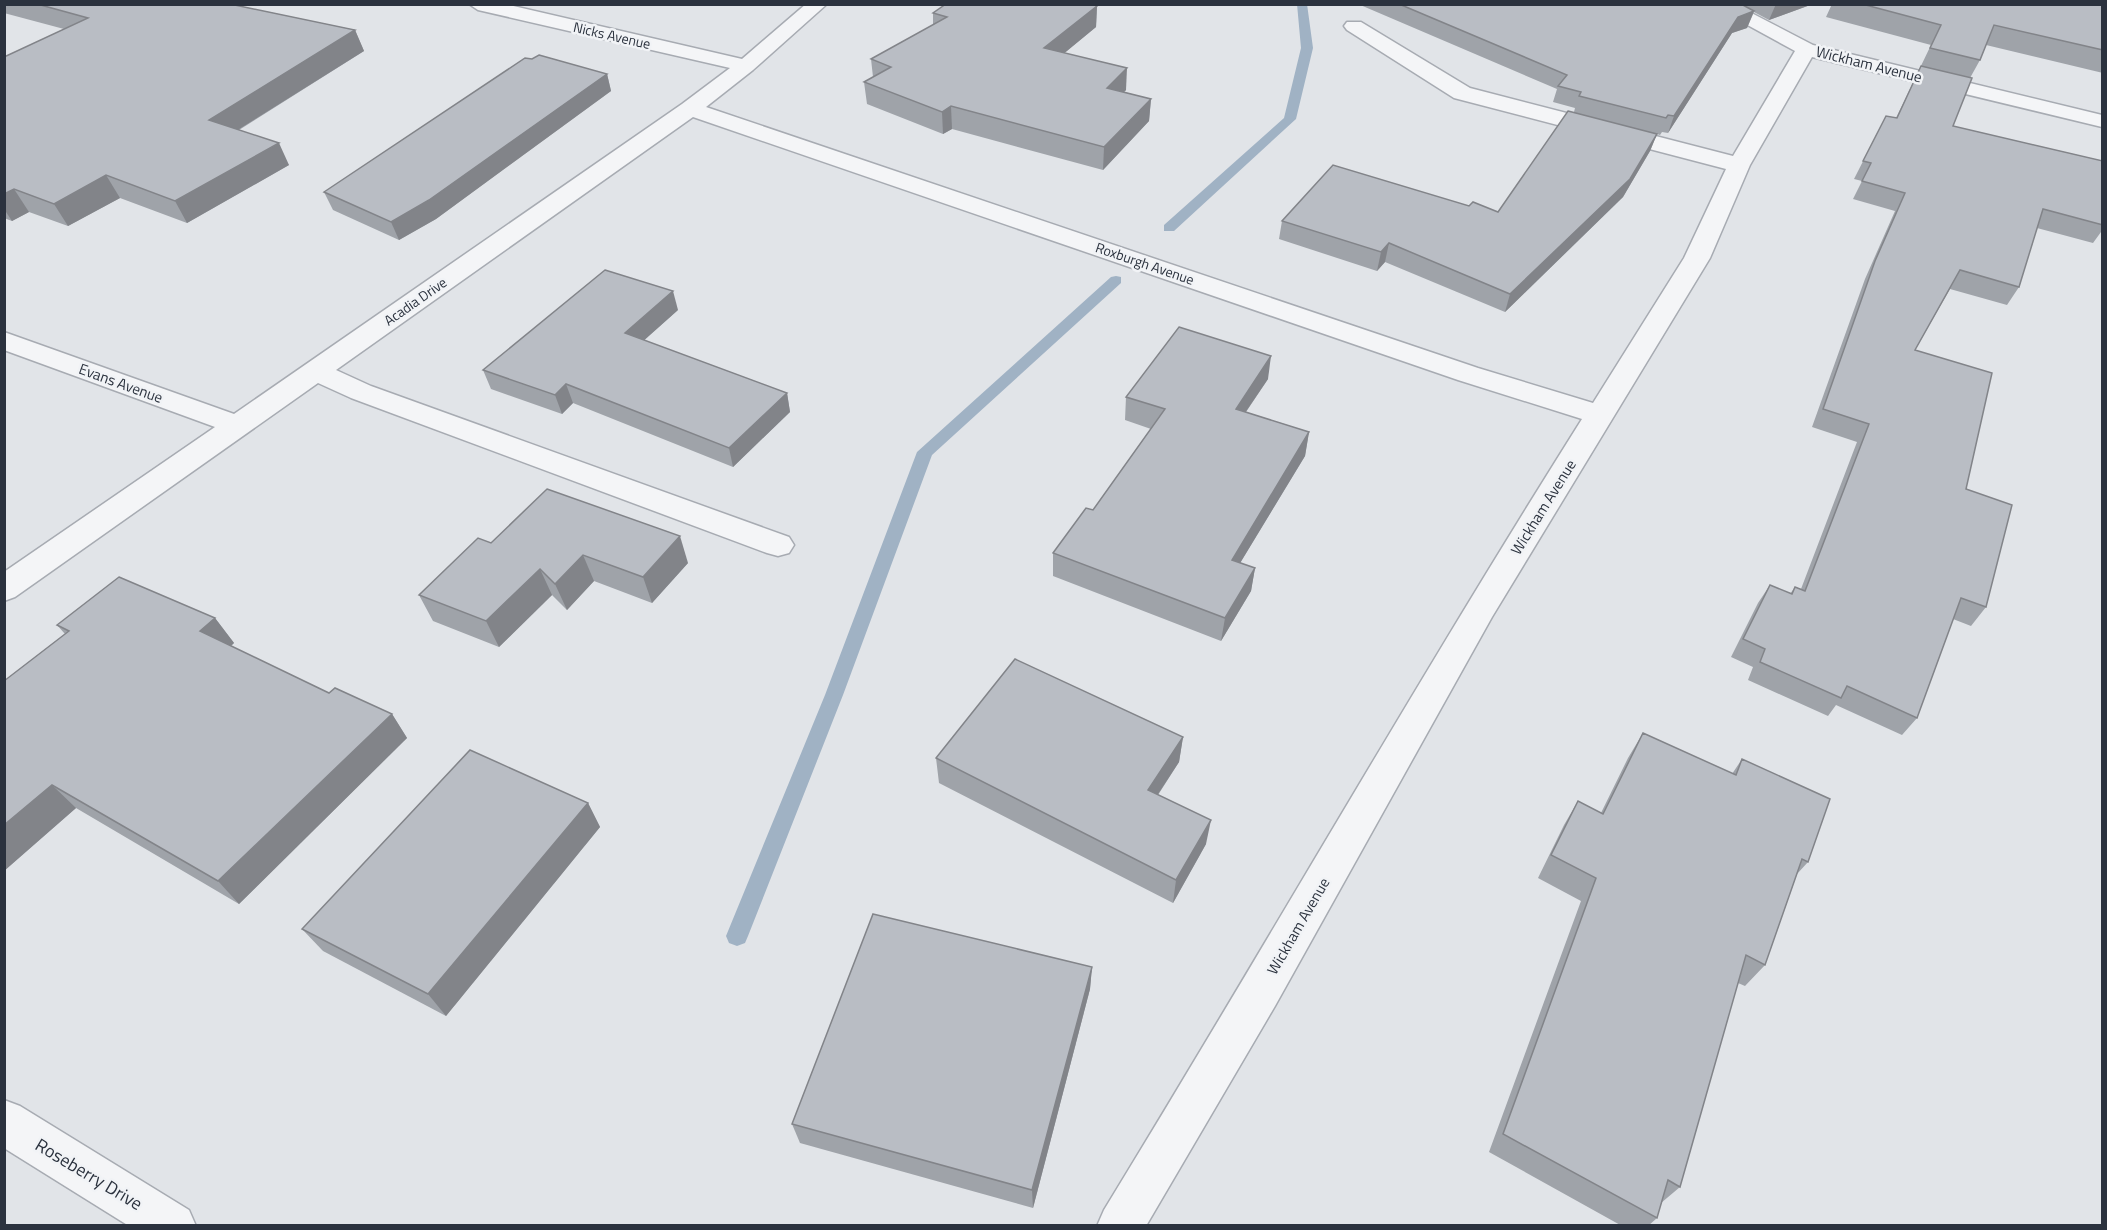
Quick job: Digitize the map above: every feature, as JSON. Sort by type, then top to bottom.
[{"type":"street","name":"Nicks Avenue","points":[[478,4],[746,66]]},
{"type":"street","name":"Acadia Drive","points":[[4,589],[690,109],[746,66],[818,4]]},
{"type":"street","points":[[1718,4],[1806,49]]},
{"type":"street","points":[[1354,26],[1462,93],[1740,165]]},
{"type":"street","name":"Wickham Avenue","points":[[1120,1226],[1260,992],[1480,608],[1697,258],[1740,165],[1806,49],[2103,121]]},
{"type":"street","name":"Roxburgh Avenue","points":[[690,109],[1468,374],[1600,415]]},
{"type":"street","name":"Evans Avenue","points":[[4,340],[237,425]]},
{"type":"street","points":[[314,371],[362,392],[778,545]]},
{"type":"street","name":"Roseberry Drive","points":[[4,1122],[173,1226]]},
{"type":"building","points":[[37,4],[230,4],[355,30],[209,120],[279,143],[175,201],[106,175],[54,204],[14,189],[4,194],[4,57],[88,18]]},
{"type":"building","points":[[946,4],[1091,4],[1097,6],[1044,48],[1127,68],[1107,88],[1151,99],[1104,147],[951,106],[942,112],[864,82],[891,67],[871,59],[947,17],[933,13]]},
{"type":"building","points":[[1399,4],[1741,4],[1754,11],[1738,17],[1674,116],[1668,115],[1666,118],[1579,96],[1581,92],[1558,86],[1567,75]]},
{"type":"building","points":[[1862,4],[2102,4],[2103,50],[1994,25],[1980,60],[1930,48],[1941,25]]},
{"type":"building","points":[[539,55],[607,74],[429,200],[391,222],[324,192],[525,58],[532,59]]},
{"type":"building","points":[[1921,66],[1972,78],[1953,126],[2103,161],[2103,225],[2043,209],[2019,287],[1960,270],[1915,350],[1992,373],[1966,489],[2012,505],[1986,607],[1961,598],[1917,718],[1847,686],[1841,698],[1760,662],[1765,649],[1743,639],[1770,585],[1792,594],[1795,587],[1805,591],[1869,424],[1823,409],[1875,261],[1905,193],[1862,181],[1871,163],[1863,161],[1886,116],[1897,118]]},
{"type":"building","points":[[1568,111],[1657,134],[1630,179],[1510,294],[1389,243],[1381,252],[1282,221],[1333,165],[1469,206],[1473,202],[1498,212]]},
{"type":"building","points":[[605,270],[673,291],[625,333],[787,393],[729,448],[566,384],[555,395],[483,370]]},
{"type":"building","points":[[1179,327],[1271,356],[1236,409],[1309,432],[1232,560],[1255,568],[1225,618],[1053,553],[1086,508],[1093,510],[1165,409],[1126,397]]},
{"type":"building","points":[[547,489],[680,536],[643,577],[583,555],[555,584],[540,569],[486,621],[419,595],[478,538],[491,543]]},
{"type":"building","points":[[119,577],[215,618],[200,631],[329,693],[335,688],[392,714],[218,881],[52,785],[4,825],[4,681],[69,631],[57,625]]},
{"type":"building","points":[[1015,659],[1183,737],[1148,790],[1211,820],[1176,880],[936,758]]},
{"type":"building","points":[[1643,733],[1736,775],[1742,759],[1830,799],[1808,862],[1802,859],[1765,965],[1746,955],[1680,1187],[1668,1180],[1657,1218],[1503,1134],[1596,878],[1551,855],[1578,801],[1603,814]]},
{"type":"building","points":[[470,750],[588,803],[428,994],[302,929]]},
{"type":"building","points":[[873,914],[1092,967],[1032,1190],[792,1124]]},
{"type":"waterway","points":[[1169,228],[1290,119],[1307,48],[1302,4]]},
{"type":"waterway","points":[[737,936],[834,695],[925,452],[1116,280]]}]
